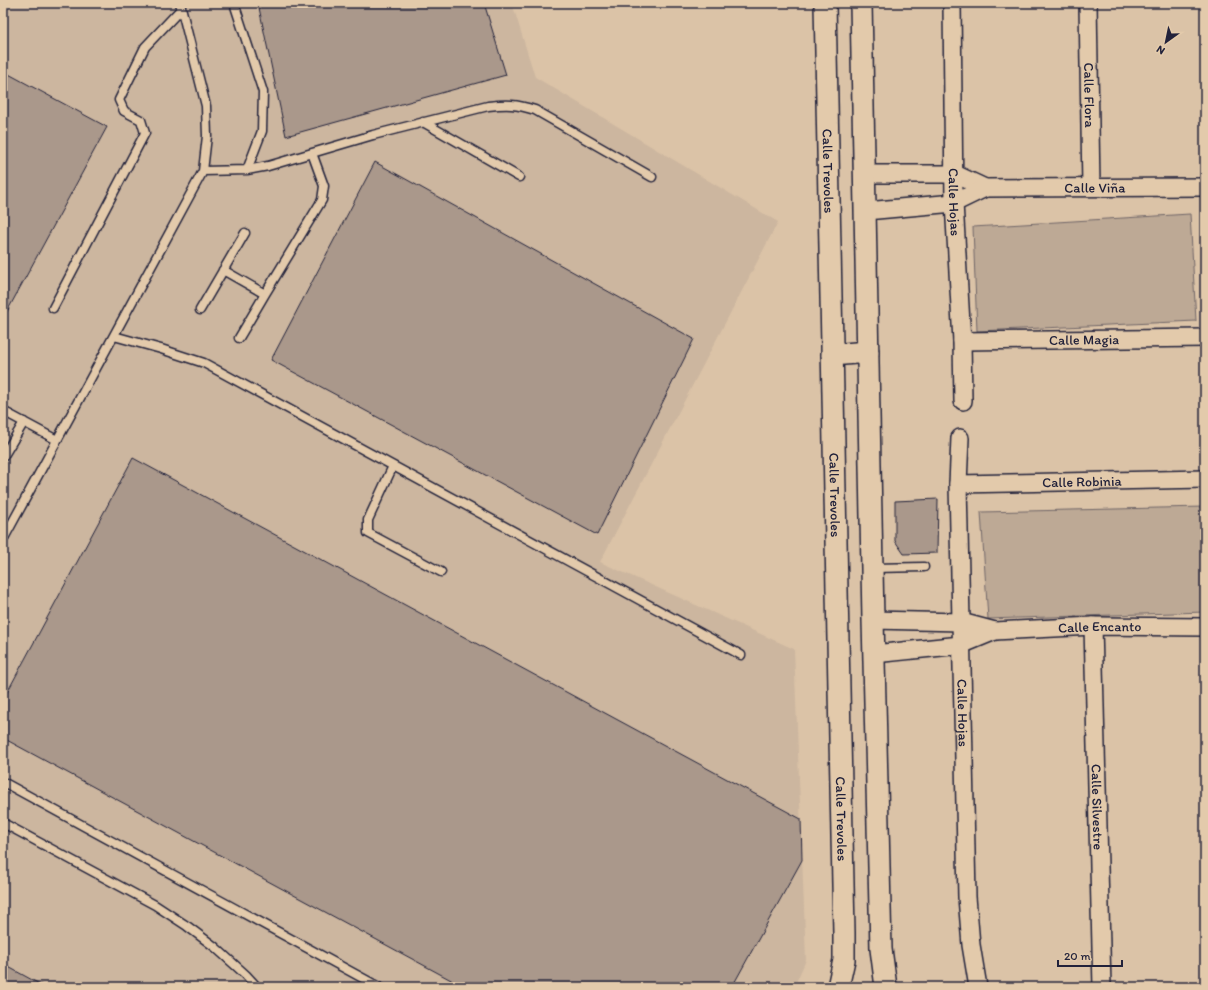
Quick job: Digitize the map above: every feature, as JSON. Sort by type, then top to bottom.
[{"type":"street","name":"Calle Trevoles","points":[[825,3],[844,933],[844,960],[838,987]]},
{"type":"street","points":[[861,3],[866,174],[873,620],[881,949],[886,987]]},
{"type":"street","name":"Calle Hojas","points":[[952,3],[955,174],[954,204],[962,341],[963,401]]},
{"type":"street","name":"Calle Flora","points":[[1088,3],[1091,187]]},
{"type":"street","name":"Calle Viña","points":[[866,174],[955,174],[985,188],[1205,187]]},
{"type":"street","name":"Calle Viña","points":[[866,211],[954,204],[985,188]]},
{"type":"street","name":"Calle Magia","points":[[962,341],[1205,338]]},
{"type":"street","points":[[832,355],[868,352]]},
{"type":"street","name":"Calle Hojas","points":[[960,438],[958,484],[967,897],[971,945],[978,987]]},
{"type":"street","name":"Calle Robinia","points":[[958,484],[1205,479]]},
{"type":"street","name":"Calle Encanto","points":[[873,620],[961,622],[995,631],[1093,626],[1205,627]]},
{"type":"street","name":"Calle Silvestre","points":[[1093,626],[1102,987]]},
{"type":"street","name":"Calle Encanto","points":[[874,654],[961,645],[995,631]]},
{"type":"lane","points":[[234,3],[263,92],[262,131],[247,170]]},
{"type":"lane","points":[[3,540],[203,171],[207,136],[206,106],[180,6]]},
{"type":"lane","points":[[53,308],[145,133],[141,120],[124,111],[119,100],[145,47],[180,6]]},
{"type":"lane","points":[[203,171],[247,170],[268,166],[373,135],[488,106],[505,104],[519,105],[535,110],[652,177]]},
{"type":"lane","points":[[423,122],[519,177]]},
{"type":"lane","points":[[239,338],[322,200],[324,186],[312,154]]},
{"type":"lane","points":[[200,310],[245,233]]},
{"type":"lane","points":[[223,270],[265,294]]},
{"type":"lane","points":[[114,336],[204,363],[741,655]]},
{"type":"lane","points":[[3,411],[57,440]]},
{"type":"lane","points":[[3,456],[24,422]]},
{"type":"lane","points":[[394,466],[368,520],[368,533],[441,572]]},
{"type":"lane","points":[[872,568],[924,568]]},
{"type":"lane","points":[[3,782],[379,987]]},
{"type":"lane","points":[[3,823],[155,905],[215,947],[246,974],[256,987]]},
{"type":"shaded area","points":[[3,3],[512,3],[535,77],[778,222],[600,562],[794,649],[806,960],[794,987],[3,987]]},
{"type":"shaded area","points":[[1190,214],[1196,321],[977,331],[973,227]]},
{"type":"shaded area","points":[[1204,507],[1205,612],[988,619],[981,512]]},
{"type":"building","points":[[258,3],[484,3],[506,75],[286,136]]},
{"type":"building","points":[[3,71],[107,127],[3,319]]},
{"type":"building","points":[[375,162],[694,339],[597,535],[271,360]]},
{"type":"building","points":[[133,458],[801,819],[802,860],[732,987],[464,987],[3,738],[3,700]]},
{"type":"building","points":[[938,499],[937,553],[904,554],[895,541],[895,501]]},
{"type":"building","points":[[3,964],[45,987],[3,987]]}]
